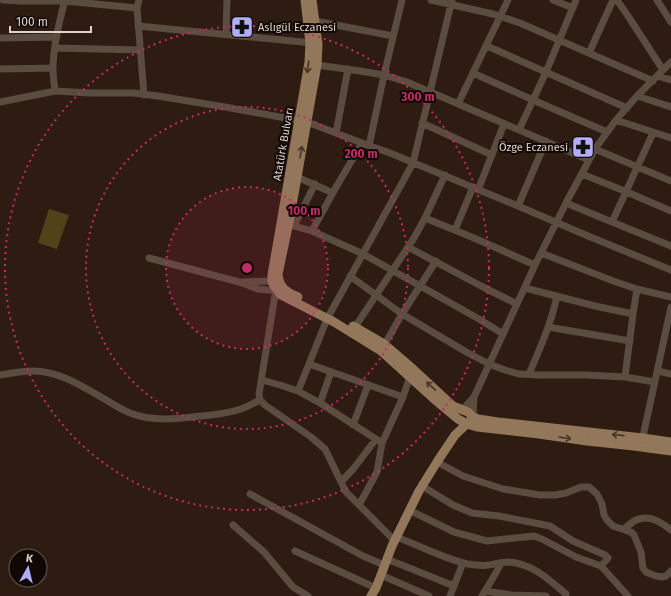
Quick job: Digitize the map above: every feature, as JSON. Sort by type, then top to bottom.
[{"type":"main road","name":"Atatürk Bulvarı","points":[[272,281],[303,122],[317,66],[305,0]]},
{"type":"main road","name":"Atatürk Bulvarı","points":[[280,289],[278,274],[292,224],[309,62],[314,43],[315,21],[312,0]]},
{"type":"main road","points":[[272,281],[280,289],[290,293],[328,316],[345,329],[383,348]]},
{"type":"main road","points":[[328,316],[355,327],[383,348],[411,373],[453,406],[467,424],[477,427],[587,441],[671,442]]},
{"type":"main road","points":[[460,414],[468,412],[473,417],[478,419],[642,442],[671,451]]},
{"type":"main road","points":[[455,435],[460,414]]},
{"type":"main road","points":[[374,593],[395,538],[422,486],[455,435],[473,417]]},
{"type":"street","points":[[3,0],[62,0],[138,4],[138,26],[144,95]]},
{"type":"street","points":[[55,91],[53,68],[62,0]]},
{"type":"street","points":[[226,34],[227,0]]},
{"type":"street","points":[[312,231],[333,192],[366,144],[402,0]]},
{"type":"street","points":[[431,0],[452,2],[501,16],[589,53],[655,78],[671,80]]},
{"type":"street","points":[[458,104],[508,0]]},
{"type":"street","points":[[554,0],[573,8]]},
{"type":"street","points":[[519,130],[546,72],[576,0]]},
{"type":"street","points":[[589,53],[613,0]]},
{"type":"street","points":[[617,0],[663,70]]},
{"type":"street","points":[[657,0],[671,22]]},
{"type":"street","points":[[298,391],[328,316],[413,163],[452,2]]},
{"type":"street","points":[[315,21],[394,36]]},
{"type":"street","points":[[138,26],[314,43]]},
{"type":"street","points":[[0,38],[57,37]]},
{"type":"street","points":[[487,46],[628,108]]},
{"type":"street","points":[[55,48],[140,50]]},
{"type":"street","points":[[460,414],[474,397],[535,265],[595,149],[616,120],[637,96],[671,62]]},
{"type":"street","points":[[317,66],[384,75],[407,82],[589,160]]},
{"type":"street","points":[[0,69],[53,68]]},
{"type":"street","points":[[336,133],[348,69]]},
{"type":"street","points":[[473,73],[607,132]]},
{"type":"street","points":[[0,102],[55,91],[134,94],[224,107],[303,122],[390,152],[413,163],[671,270]]},
{"type":"street","points":[[637,96],[671,107]]},
{"type":"street","points":[[616,120],[671,138]]},
{"type":"street","points":[[422,123],[492,155]]},
{"type":"street","points":[[455,230],[492,155],[504,124]]},
{"type":"street","points":[[612,222],[653,133]]},
{"type":"street","points":[[518,206],[546,141]]},
{"type":"street","points":[[595,149],[671,181]]},
{"type":"street","points":[[582,174],[671,211]]},
{"type":"street","points":[[355,327],[377,296],[408,247],[425,218],[445,175]]},
{"type":"street","points":[[297,177],[333,192]]},
{"type":"street","points":[[315,184],[292,224],[312,231],[363,254],[503,334]]},
{"type":"street","points":[[566,203],[671,246]]},
{"type":"street","points":[[425,218],[535,265]]},
{"type":"street","points":[[408,247],[517,304]]},
{"type":"street","points":[[542,253],[616,282],[671,297]]},
{"type":"street","points":[[149,258],[239,282],[258,289],[280,289]]},
{"type":"street","points":[[383,348],[419,286],[436,261]]},
{"type":"street","points":[[350,276],[402,314],[468,353],[489,364],[510,372],[519,374],[625,377],[655,382]]},
{"type":"street","points":[[239,282],[272,281]]},
{"type":"street","points":[[525,288],[633,314]]},
{"type":"street","points":[[625,377],[637,288]]},
{"type":"street","points":[[280,289],[275,295],[259,394],[260,400],[325,449],[346,492],[395,538],[468,564],[487,565],[507,562],[522,564],[542,574],[566,595]]},
{"type":"street","points":[[529,374],[548,327],[557,296]]},
{"type":"street","points":[[642,442],[671,307]]},
{"type":"street","points":[[548,327],[630,341]]},
{"type":"street","points":[[309,364],[403,397]]},
{"type":"street","points":[[0,375],[22,371],[34,371],[62,376],[76,382],[128,412],[141,417],[158,419],[182,419],[220,414],[242,409],[260,400]]},
{"type":"street","points":[[658,371],[671,374]]},
{"type":"street","points":[[320,403],[331,372]]},
{"type":"street","points":[[341,482],[379,441],[403,397],[411,373]]},
{"type":"street","points":[[262,380],[298,391],[320,403],[379,441]]},
{"type":"street","points":[[353,425],[368,385]]},
{"type":"street","points":[[473,417],[474,397]]},
{"type":"street","points":[[360,505],[377,472],[379,441]]},
{"type":"street","points":[[437,462],[464,476],[503,489],[540,496],[566,493],[581,487],[589,487],[597,494],[602,504],[606,520],[613,526],[624,529],[634,535],[641,552],[643,568],[646,572],[662,577],[666,576],[671,571]]},
{"type":"street","points":[[422,486],[453,505],[472,513],[499,516],[550,526],[573,541],[605,555],[608,558],[601,566]]},
{"type":"street","points":[[250,494],[363,556],[386,562],[454,586]]},
{"type":"street","points":[[409,510],[454,532],[487,541],[534,536],[542,539],[576,557],[601,566],[628,596]]},
{"type":"street","points":[[624,529],[635,520],[644,518],[654,519],[671,530]]},
{"type":"street","points":[[233,525],[264,552],[293,587],[308,596]]},
{"type":"street","points":[[295,551],[374,593]]},
{"type":"street","points":[[450,596],[464,563]]},
{"type":"street","points":[[501,563],[483,593],[546,596]]},
{"type":"street","points":[[381,575],[413,593],[429,596]]},
{"type":"shaded area","points":[[49,209],[69,215],[57,249],[38,243]]},
{"type":"place","name":"Aslıgül Eczanesi","points":[[242,27]]},
{"type":"place","name":"Özge Eczanesi","points":[[583,147]]}]
